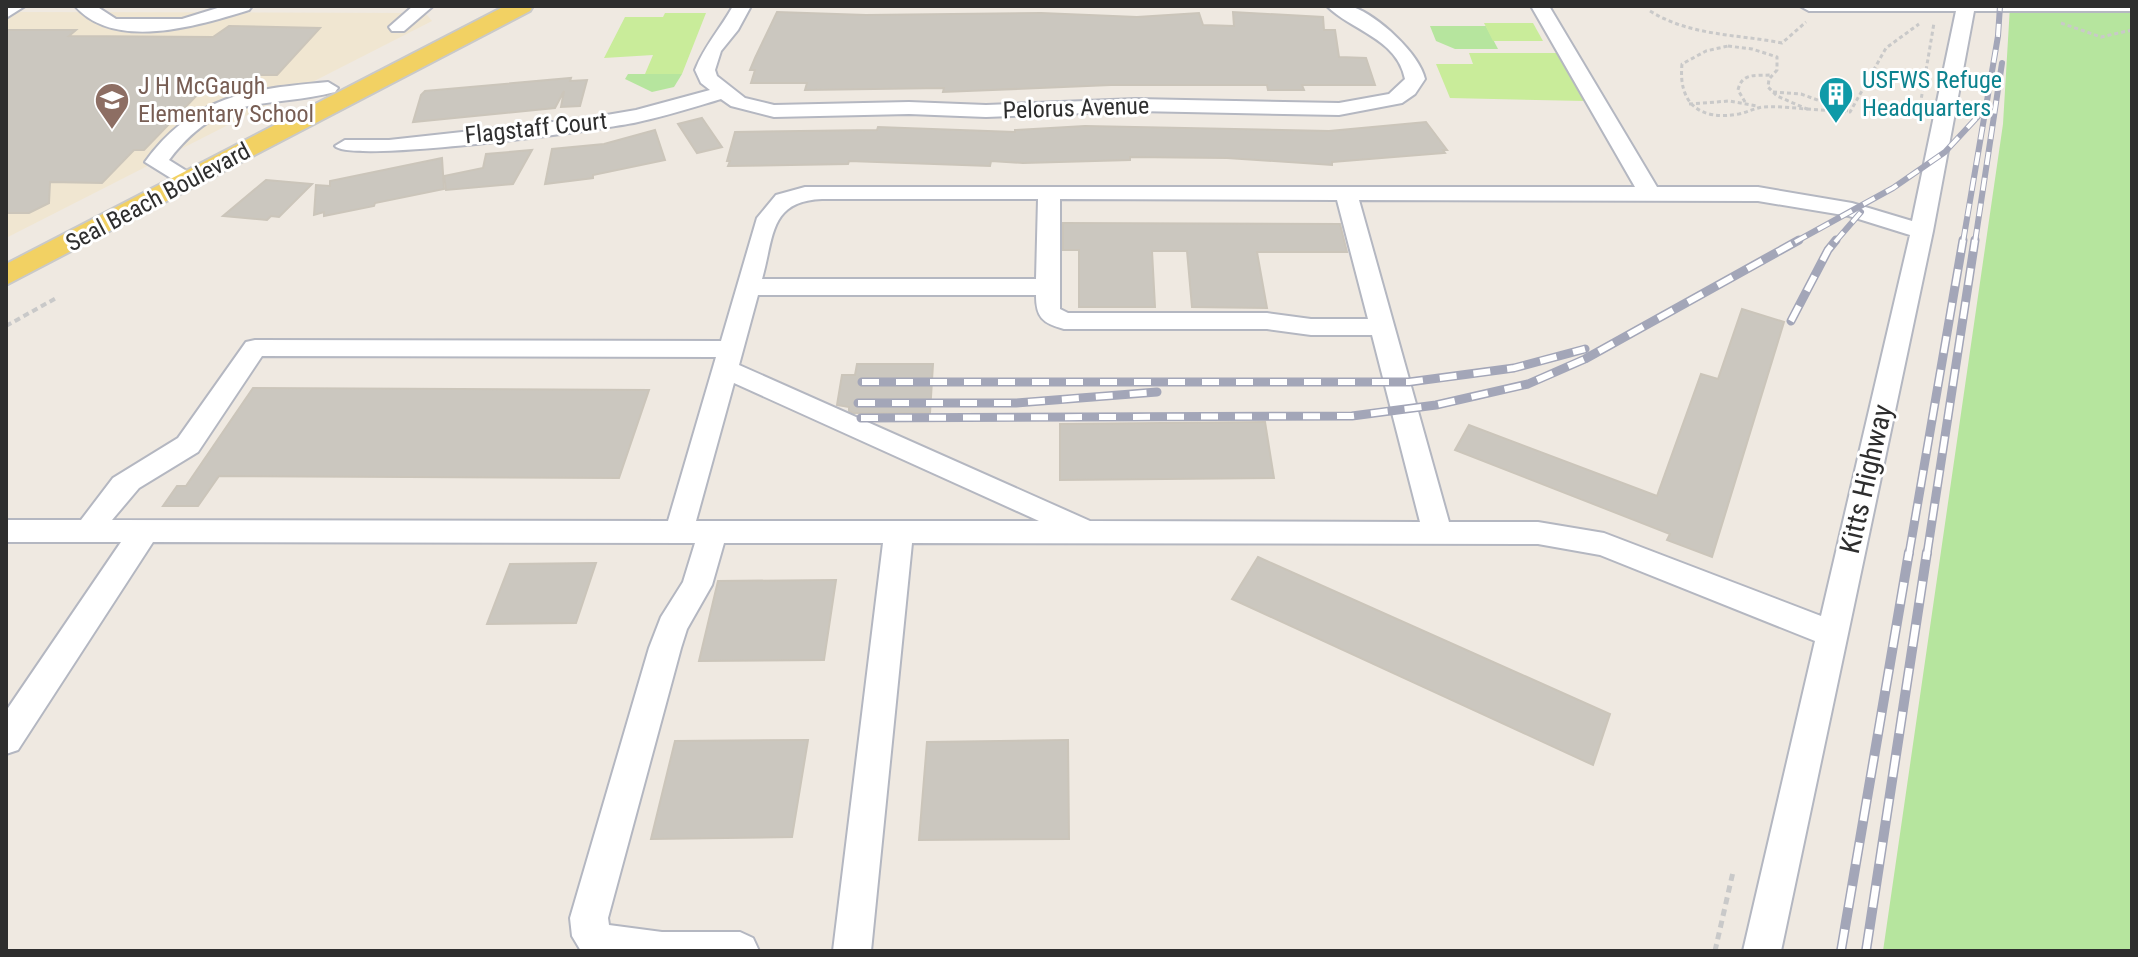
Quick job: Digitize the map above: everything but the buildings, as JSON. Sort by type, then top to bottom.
[{"type":"main road","name":"Seal Beach Boulevard","points":[[6,276],[328,88],[486,6]]},
{"type":"main road","name":"Seal Beach Boulevard","points":[[6,252],[179,175],[522,6]]},
{"type":"street","points":[[6,13],[16,6]]},
{"type":"street","points":[[84,6],[112,24],[183,24],[243,6]]},
{"type":"street","points":[[398,27],[424,6]]},
{"type":"street","points":[[724,92],[708,79],[705,70],[712,50],[729,30],[742,6]]},
{"type":"street","points":[[1341,8],[1370,6]]},
{"type":"street","points":[[1540,6],[1650,194]]},
{"type":"street","points":[[1810,12],[1966,6],[2132,6]]},
{"type":"street","name":"Kitts Highway","points":[[1762,951],[1922,231],[1932,162],[1940,139],[1966,6]]},
{"type":"street","name":"Pelorus Avenue","points":[[724,92],[738,102],[774,111],[909,108],[986,111],[1136,105],[1319,109],[1378,104],[1395,99],[1408,90],[1415,79],[1411,63],[1341,8]]},
{"type":"street","points":[[179,175],[156,162],[178,135],[201,117],[295,84],[328,88]]},
{"type":"street","name":"Flagstaff Court","points":[[345,146],[389,146],[589,124],[638,116],[724,92]]},
{"type":"street","points":[[740,951],[625,950],[589,944],[589,918],[672,626],[697,585],[696,531],[727,358],[773,206],[787,197],[822,192],[1780,196],[1852,210],[1922,231]]},
{"type":"street","points":[[1049,192],[1048,313],[1064,321],[1267,321],[1311,327],[1381,327]]},
{"type":"street","points":[[1346,193],[1437,532]]},
{"type":"street","points":[[748,287],[1048,287]]},
{"type":"street","points":[[89,531],[116,492],[127,482],[180,453],[188,445],[255,348],[727,358],[1091,532]]},
{"type":"street","points":[[6,531],[1538,533],[1604,544],[1831,634]]},
{"type":"street","points":[[6,739],[145,531]]},
{"type":"street","points":[[852,951],[899,531]]},
{"type":"path","points":[[1650,11],[1677,25],[1782,43],[1810,12]]},
{"type":"path","points":[[1850,112],[1886,48],[1921,22],[1936,17],[1920,106],[1911,115]]},
{"type":"path","points":[[1744,46],[1745,37]]},
{"type":"path","points":[[1760,107],[1738,115],[1697,110],[1689,104],[1680,75],[1682,64],[1711,47],[1744,46],[1777,57],[1777,70],[1769,79],[1768,87],[1809,110]]},
{"type":"path","points":[[1745,102],[1738,90],[1740,81],[1746,76],[1773,75]]},
{"type":"path","points":[[1773,92],[1801,94],[1850,112]]},
{"type":"path","points":[[1689,104],[1745,102],[1760,107],[1850,112]]},
{"type":"path","points":[[6,326],[58,297]]},
{"type":"path","points":[[1715,951],[1733,872]]},
{"type":"shaded area","name":"J H McGaugh Elementary School","points":[[6,12],[413,13],[427,15],[432,21],[6,238]]},
{"type":"green space","points":[[2010,6],[2132,6],[2132,951],[1883,951],[2003,124]]},
{"type":"green space","points":[[665,13],[706,13],[682,74],[645,74],[653,55],[604,58],[625,17],[663,17]]},
{"type":"green space","points":[[1484,23],[1533,23],[1543,41],[1493,41]]},
{"type":"green space","points":[[1430,26],[1486,26],[1498,49],[1455,49],[1436,41]]},
{"type":"green space","points":[[1469,53],[1558,53],[1585,101],[1450,98],[1436,64],[1473,64]]},
{"type":"green space","points":[[628,74],[682,74],[674,87],[652,92],[625,79]]},
{"type":"railway","points":[[1963,242],[1998,36],[2000,6]]},
{"type":"railway","points":[[1975,242],[2002,63]]},
{"type":"railway","points":[[1795,242],[1893,188],[1945,152],[1983,111]]},
{"type":"railway","points":[[1835,242],[1861,212]]},
{"type":"railway","points":[[861,418],[1352,416],[1436,405],[1528,384],[1585,359],[1799,240]]},
{"type":"railway","points":[[1791,321],[1836,240]]},
{"type":"railway","points":[[1909,554],[1963,240]]},
{"type":"railway","points":[[1927,554],[1975,240]]},
{"type":"railway","points":[[862,382],[1409,382],[1514,368],[1585,349]]},
{"type":"railway","points":[[858,403],[1016,403],[1157,392]]},
{"type":"railway","points":[[1841,951],[1909,552]]},
{"type":"railway","points":[[1866,951],[1927,552]]},
{"type":"place","name":"USFWS Refuge Headquarters","points":[[1836,125]]},
{"type":"place","name":"J H McGaugh Elementary School","points":[[112,131]]}]
